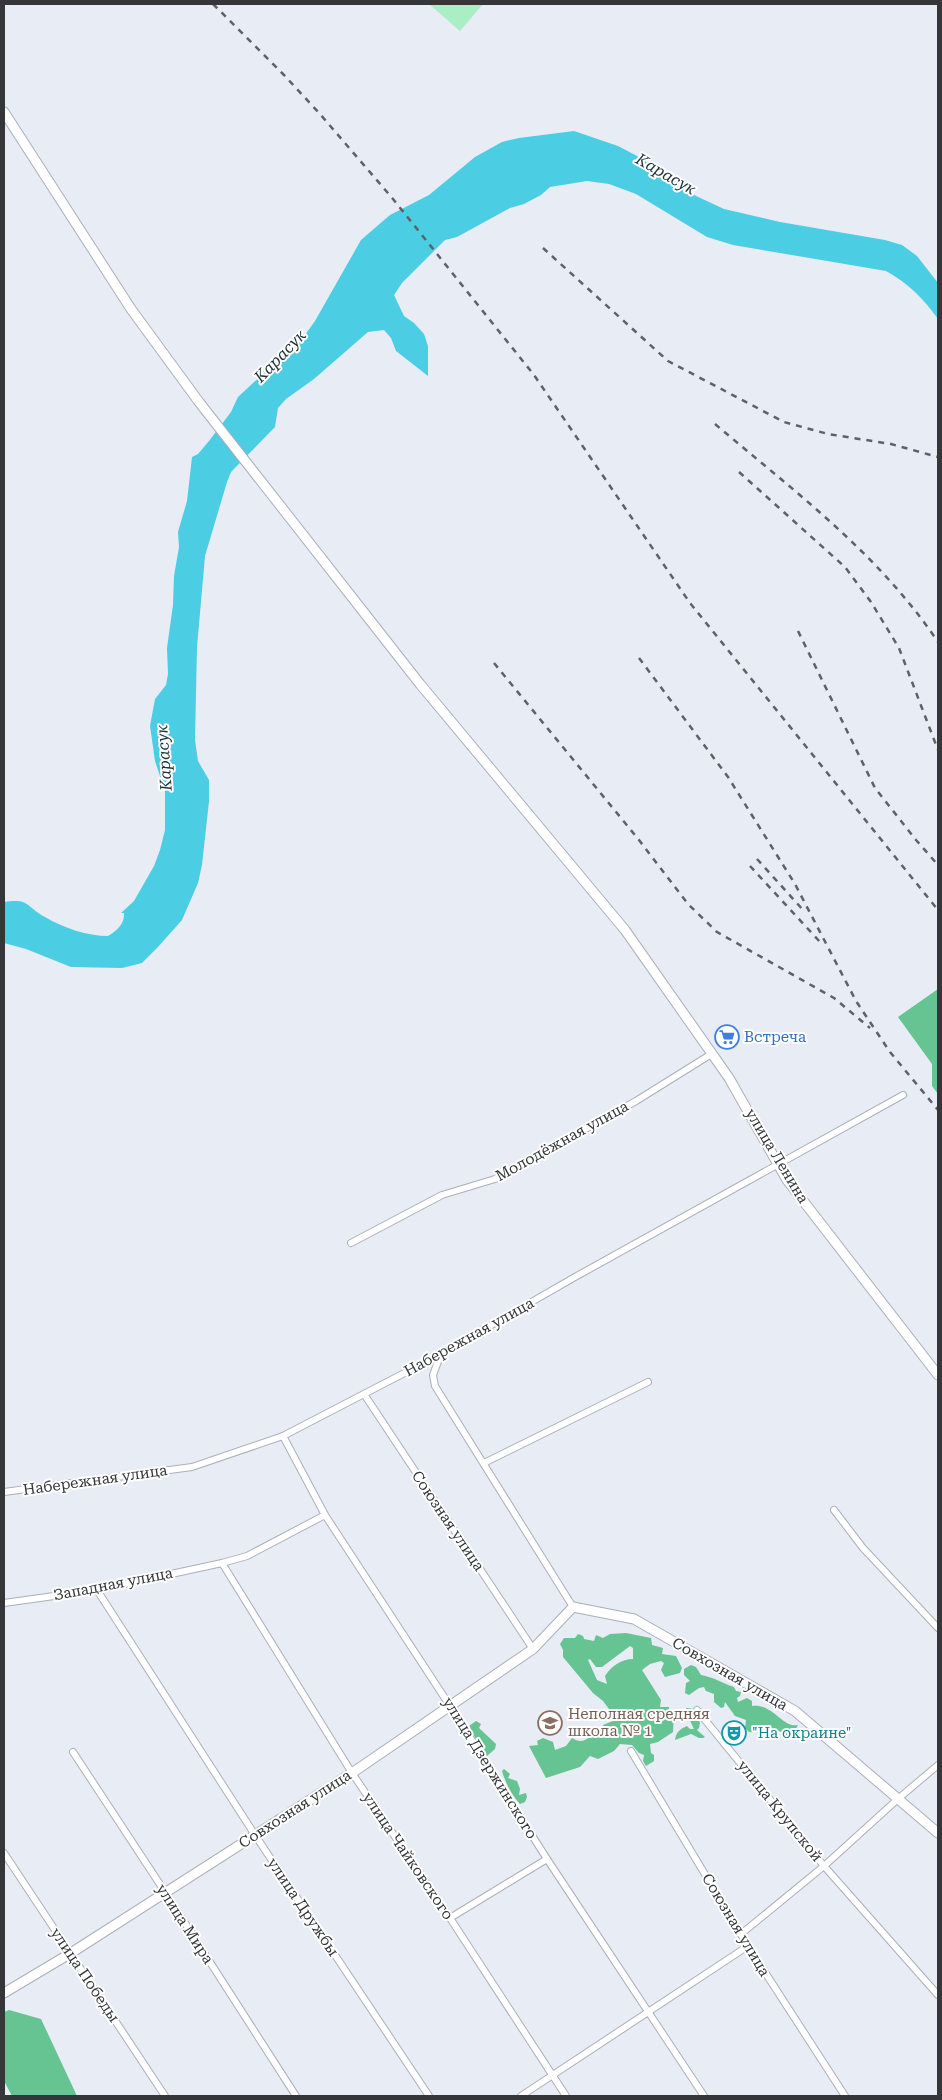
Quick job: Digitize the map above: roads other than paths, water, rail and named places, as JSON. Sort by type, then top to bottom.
[{"type":"main road","name":"улица Ленина","points":[[4,112],[102,266],[199,402],[261,484],[420,684],[625,930],[742,1097],[787,1180],[938,1374]]},
{"type":"main road","name":"Совхозная улица","points":[[4,1993],[352,1773],[532,1648],[573,1607],[634,1619],[795,1711],[938,1833]]},
{"type":"street","name":"Молодёжная улица","points":[[351,1243],[442,1195],[495,1179],[636,1101],[713,1053]]},
{"type":"street","name":"Набережная улица","points":[[4,1492],[192,1467],[283,1436],[441,1354],[575,1277],[903,1095]]},
{"type":"street","points":[[441,1354],[433,1375],[435,1386],[573,1607]]},
{"type":"street","points":[[484,1463],[648,1382]]},
{"type":"street","name":"Союзная улица","points":[[364,1394],[532,1648]]},
{"type":"street","name":"улица Дзержинского","points":[[283,1436],[326,1515],[547,1859],[704,2096]]},
{"type":"street","points":[[834,1510],[863,1548],[938,1628]]},
{"type":"street","name":"Западная улица","points":[[4,1603],[97,1590],[222,1563],[246,1556],[326,1515]]},
{"type":"street","name":"улица Чайковского","points":[[222,1563],[352,1773],[450,1918],[566,2096]]},
{"type":"street","name":"улица Дружбы","points":[[97,1590],[255,1835],[429,2096]]},
{"type":"street","name":"улица Крупской","points":[[697,1710],[824,1866],[938,1995]]},
{"type":"street","name":"Союзная улица","points":[[632,1751],[748,1946],[845,2096]]},
{"type":"street","name":"улица Мира","points":[[72,1752],[165,1892],[296,2096]]},
{"type":"street","name":"улица Крупской","points":[[741,1934],[824,1866],[938,1765]]},
{"type":"street","name":"улица Победы","points":[[4,1854],[166,2096]]},
{"type":"street","points":[[450,1918],[547,1859]]},
{"type":"street","points":[[521,2096],[748,1946]]},
{"type":"water","name":"Карасук","points":[[574,131],[618,146],[639,157],[696,196],[724,209],[780,222],[885,240],[902,245],[917,256],[938,283],[938,319],[915,292],[886,271],[733,245],[707,237],[636,194],[609,184],[587,181],[550,187],[541,195],[524,204],[510,208],[457,237],[445,240],[402,283],[394,295],[404,316],[424,334],[428,346],[428,376],[396,351],[391,338],[384,330],[368,332],[314,379],[286,399],[278,408],[275,427],[231,472],[227,482],[205,556],[197,647],[195,740],[198,761],[209,780],[209,801],[202,865],[198,883],[182,920],[142,963],[122,968],[71,967],[26,949],[4,943],[4,902],[12,901],[23,902],[45,917],[68,928],[92,935],[108,936],[123,921],[124,913],[121,913],[134,901],[154,866],[165,830],[165,791],[155,761],[150,726],[155,699],[166,685],[168,674],[167,648],[173,605],[174,576],[179,547],[178,532],[187,501],[192,457],[198,454],[209,441],[231,412],[238,397],[305,335],[315,321],[361,240],[390,215],[429,195],[475,157],[502,142]]},
{"type":"railway","points":[[213,4],[320,114],[393,199],[534,375],[690,603],[938,910]]},
{"type":"railway","points":[[543,248],[668,361],[784,422],[828,434],[891,444],[938,457]]},
{"type":"railway","points":[[715,424],[805,499],[862,552],[915,610],[938,642]]},
{"type":"railway","points":[[739,472],[845,567],[871,602],[899,648],[938,750]]},
{"type":"railway","points":[[798,631],[875,788],[938,865]]},
{"type":"railway","points":[[639,658],[728,777],[795,884],[856,1001],[890,1052],[938,1110]]},
{"type":"railway","points":[[494,663],[639,840],[688,904],[717,932],[834,998],[870,1028]]},
{"type":"railway","points":[[757,859],[804,911]]},
{"type":"railway","points":[[750,866],[821,943]]},
{"type":"place","name":"Встреча","points":[[727,1037]]},
{"type":"place","name":"Неполная средняя школа № 1","points":[[550,1723]]},
{"type":"place","name":"\"На окраине\"","points":[[734,1733]]}]
